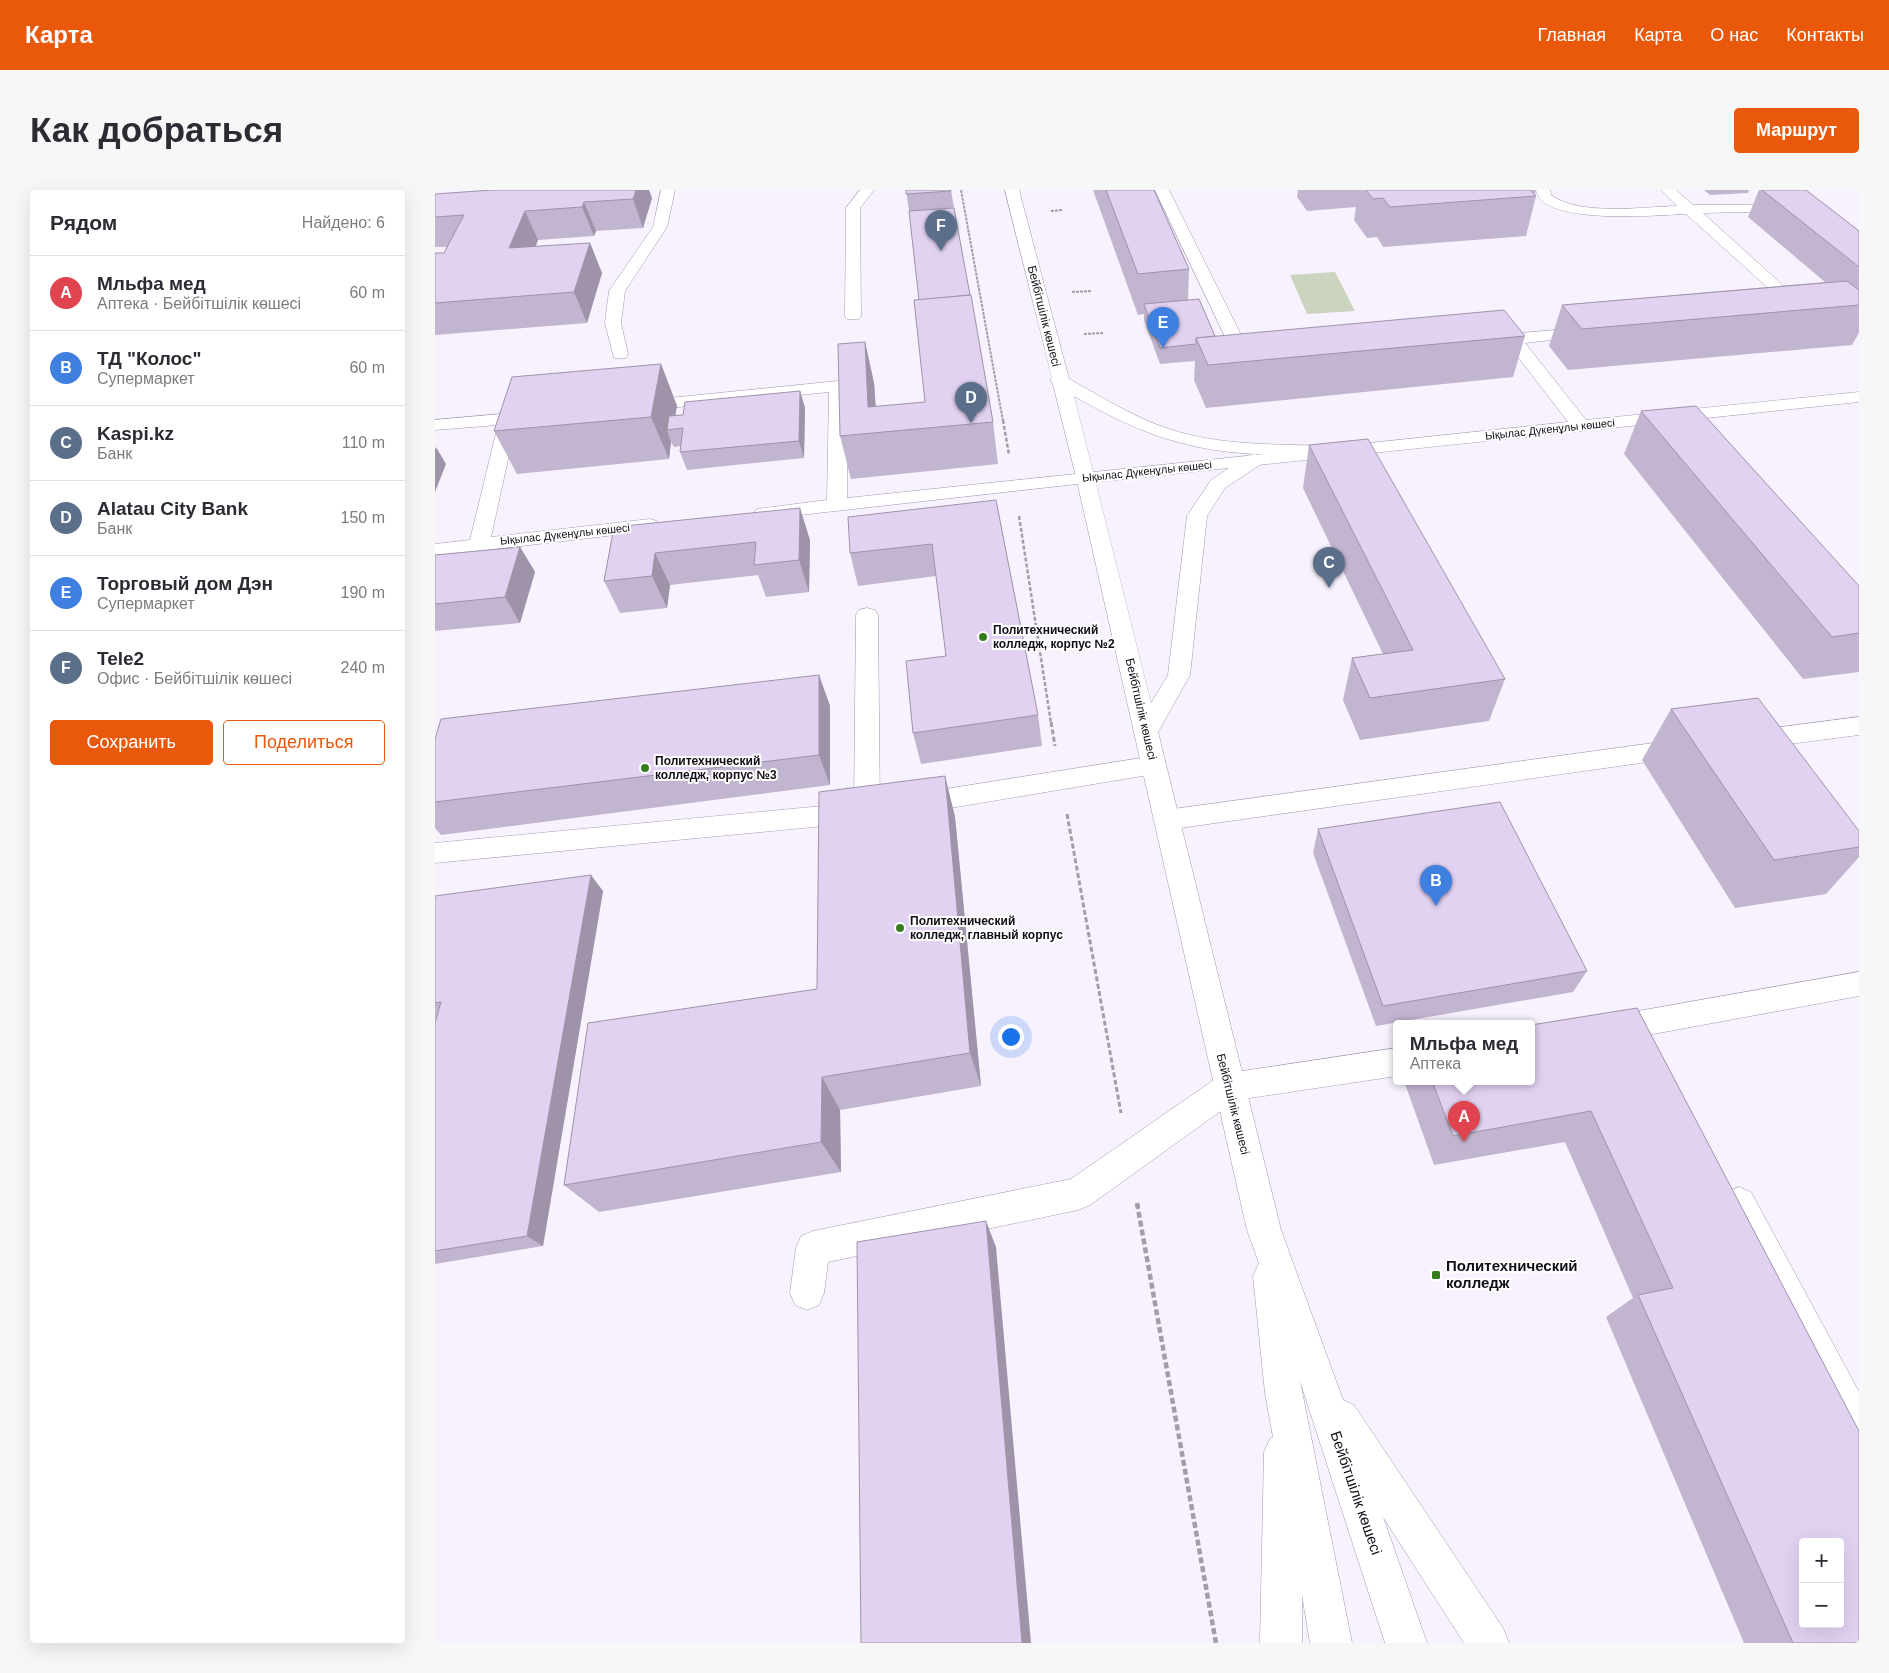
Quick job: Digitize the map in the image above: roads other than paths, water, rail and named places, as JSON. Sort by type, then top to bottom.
[{"type":"main road","points":[[620,354],[613,323],[617,291],[661,227],[668,190]]},
{"type":"main road","points":[[853,316],[853,208],[867,190]]},
{"type":"main road","name":"Бейбітшілік көшесі","points":[[1012,190],[1059,380],[1086,477],[1264,1230],[1320,1386],[1406,1643]]},
{"type":"main road","points":[[1162,190],[1248,366],[1267,364]]},
{"type":"main road","points":[[1668,190],[1804,311],[1785,313]]},
{"type":"main road","points":[[1540,195],[1555,205],[1594,212],[1807,206]]},
{"type":"main road","points":[[1473,343],[1600,331]]},
{"type":"main road","points":[[1513,339],[1581,426]]},
{"type":"main road","points":[[1059,380],[1132,421],[1176,437],[1224,446],[1329,452]]},
{"type":"main road","points":[[625,407],[838,386],[837,505]]},
{"type":"main road","name":"Ықылас Дүкенұлы көшесі","points":[[747,514],[1859,397]]},
{"type":"main road","points":[[435,425],[547,415]]},
{"type":"main road","points":[[1693,415],[1706,429]]},
{"type":"main road","points":[[479,544],[508,419]]},
{"type":"main road","points":[[1146,732],[1179,675],[1197,516],[1218,484],[1254,460]]},
{"type":"main road","name":"Ықылас Дүкенұлы көшесі","points":[[435,550],[668,523]]},
{"type":"main road","points":[[867,615],[867,812]]},
{"type":"main road","points":[[1167,820],[1859,726]]},
{"type":"main road","points":[[1755,739],[1770,760]]},
{"type":"main road","points":[[435,853],[867,812],[1154,765]]},
{"type":"main road","points":[[1588,1032],[1651,1037],[1859,984]]},
{"type":"main road","points":[[807,1293],[813,1248],[1078,1194],[1229,1087],[1393,1063]]},
{"type":"main road","points":[[1724,1174],[1859,1429]]},
{"type":"main road","name":"Бейбітшілік көшесі","points":[[1264,1230],[1283,1393],[1331,1643]]},
{"type":"main road","points":[[1320,1386],[1488,1643]]},
{"type":"main road","points":[[1281,1643],[1283,1393]]},
{"type":"place","name":"Tele2","points":[[941,251]]},
{"type":"place","name":"Торговый дом Дэн","points":[[1163,348]]},
{"type":"place","name":"Alatau City Bank","points":[[971,423]]},
{"type":"place","name":"Kaspi.kz","points":[[1329,588]]},
{"type":"place","name":"Политехнический колледж, корпус №2","points":[[983,637]]},
{"type":"place","name":"Политехнический колледж, корпус №3","points":[[645,768]]},
{"type":"place","name":"ТД \"Колос\"","points":[[1436,906]]},
{"type":"place","name":"Политехнический колледж, главный корпус","points":[[900,928]]},
{"type":"place","name":"Мльфа мед","points":[[1464,1142]]},
{"type":"place","name":"Политехнический колледж","points":[[1436,1275]]}]
